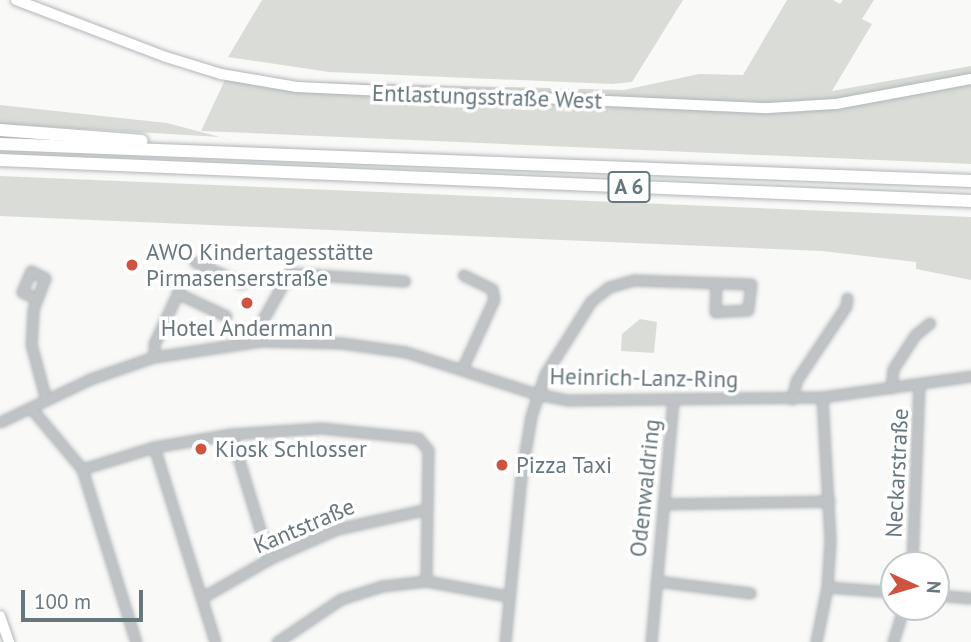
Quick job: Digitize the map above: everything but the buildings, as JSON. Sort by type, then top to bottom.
[{"type":"highway","points":[[0,130],[152,142],[190,150]]},
{"type":"highway","name":"A 6","points":[[0,144],[971,181]]},
{"type":"highway","name":"A 6","points":[[0,160],[971,201]]},
{"type":"main road","name":"Entlastungsstraße West","points":[[16,0],[221,74],[320,89],[768,107],[836,104],[971,79]]},
{"type":"main road","points":[[0,616],[9,642]]},
{"type":"street","points":[[195,262],[241,284]]},
{"type":"street","points":[[261,341],[262,321],[289,273],[405,281]]},
{"type":"street","points":[[462,369],[494,299],[492,289],[463,275]]},
{"type":"street","points":[[505,642],[519,490],[537,394],[591,301],[610,288],[634,280],[751,284],[748,310],[715,312],[716,283]]},
{"type":"street","points":[[154,357],[153,344],[178,291],[226,316]]},
{"type":"street","points":[[792,399],[796,381],[846,306],[847,298]]},
{"type":"street","points":[[36,299],[31,344],[46,400]]},
{"type":"street","points":[[891,388],[892,369],[915,335],[930,323]]},
{"type":"street","name":"Heinrich-Lanz-Ring","points":[[0,422],[90,379],[154,357],[261,341],[373,346],[462,369],[537,394],[569,400],[792,399],[971,376]]},
{"type":"street","name":"Neckarstraße","points":[[913,551],[919,384]]},
{"type":"street","points":[[816,642],[827,587],[829,501],[822,397]]},
{"type":"street","name":"Odenwaldring","points":[[651,642],[673,400]]},
{"type":"street","points":[[31,408],[82,469],[136,642]]},
{"type":"street","points":[[82,469],[154,447],[232,434],[321,428],[418,438],[428,450],[426,581]]},
{"type":"street","points":[[232,434],[269,559]]},
{"type":"street","points":[[154,447],[215,642]]},
{"type":"street","points":[[663,504],[829,501]]},
{"type":"street","name":"Kantstraße","points":[[203,597],[269,559],[359,522],[427,509]]},
{"type":"street","points":[[277,642],[341,599],[382,586],[426,581],[508,596]]},
{"type":"street","name":"Odenwaldring","points":[[656,581],[750,593]]},
{"type":"street","points":[[827,587],[880,591]]},
{"type":"street","points":[[950,596],[971,598]]},
{"type":"street","points":[[893,642],[900,621]]},
{"type":"shaded area","points":[[262,0],[683,0],[632,82],[612,84],[329,72],[228,57]]},
{"type":"shaded area","points":[[787,0],[833,0],[840,4],[843,0],[874,0],[862,19],[872,24],[832,91],[971,66],[971,164],[201,131],[225,80],[624,90],[699,74],[743,75]]},
{"type":"shaded area","points":[[0,105],[167,123],[220,137],[0,124]]},
{"type":"shaded area","points":[[0,176],[971,217],[971,280],[916,269],[916,262],[822,251],[0,216]]},
{"type":"shaded area","points":[[640,319],[657,322],[654,353],[621,351],[622,334]]},
{"type":"place","name":"AWO Kindertagesstätte Pirmasenserstraße","points":[[132,265]]},
{"type":"place","name":"Hotel Andermann","points":[[247,303]]},
{"type":"place","name":"Kiosk Schlosser","points":[[201,449]]},
{"type":"place","name":"Pizza Taxi","points":[[502,465]]}]
